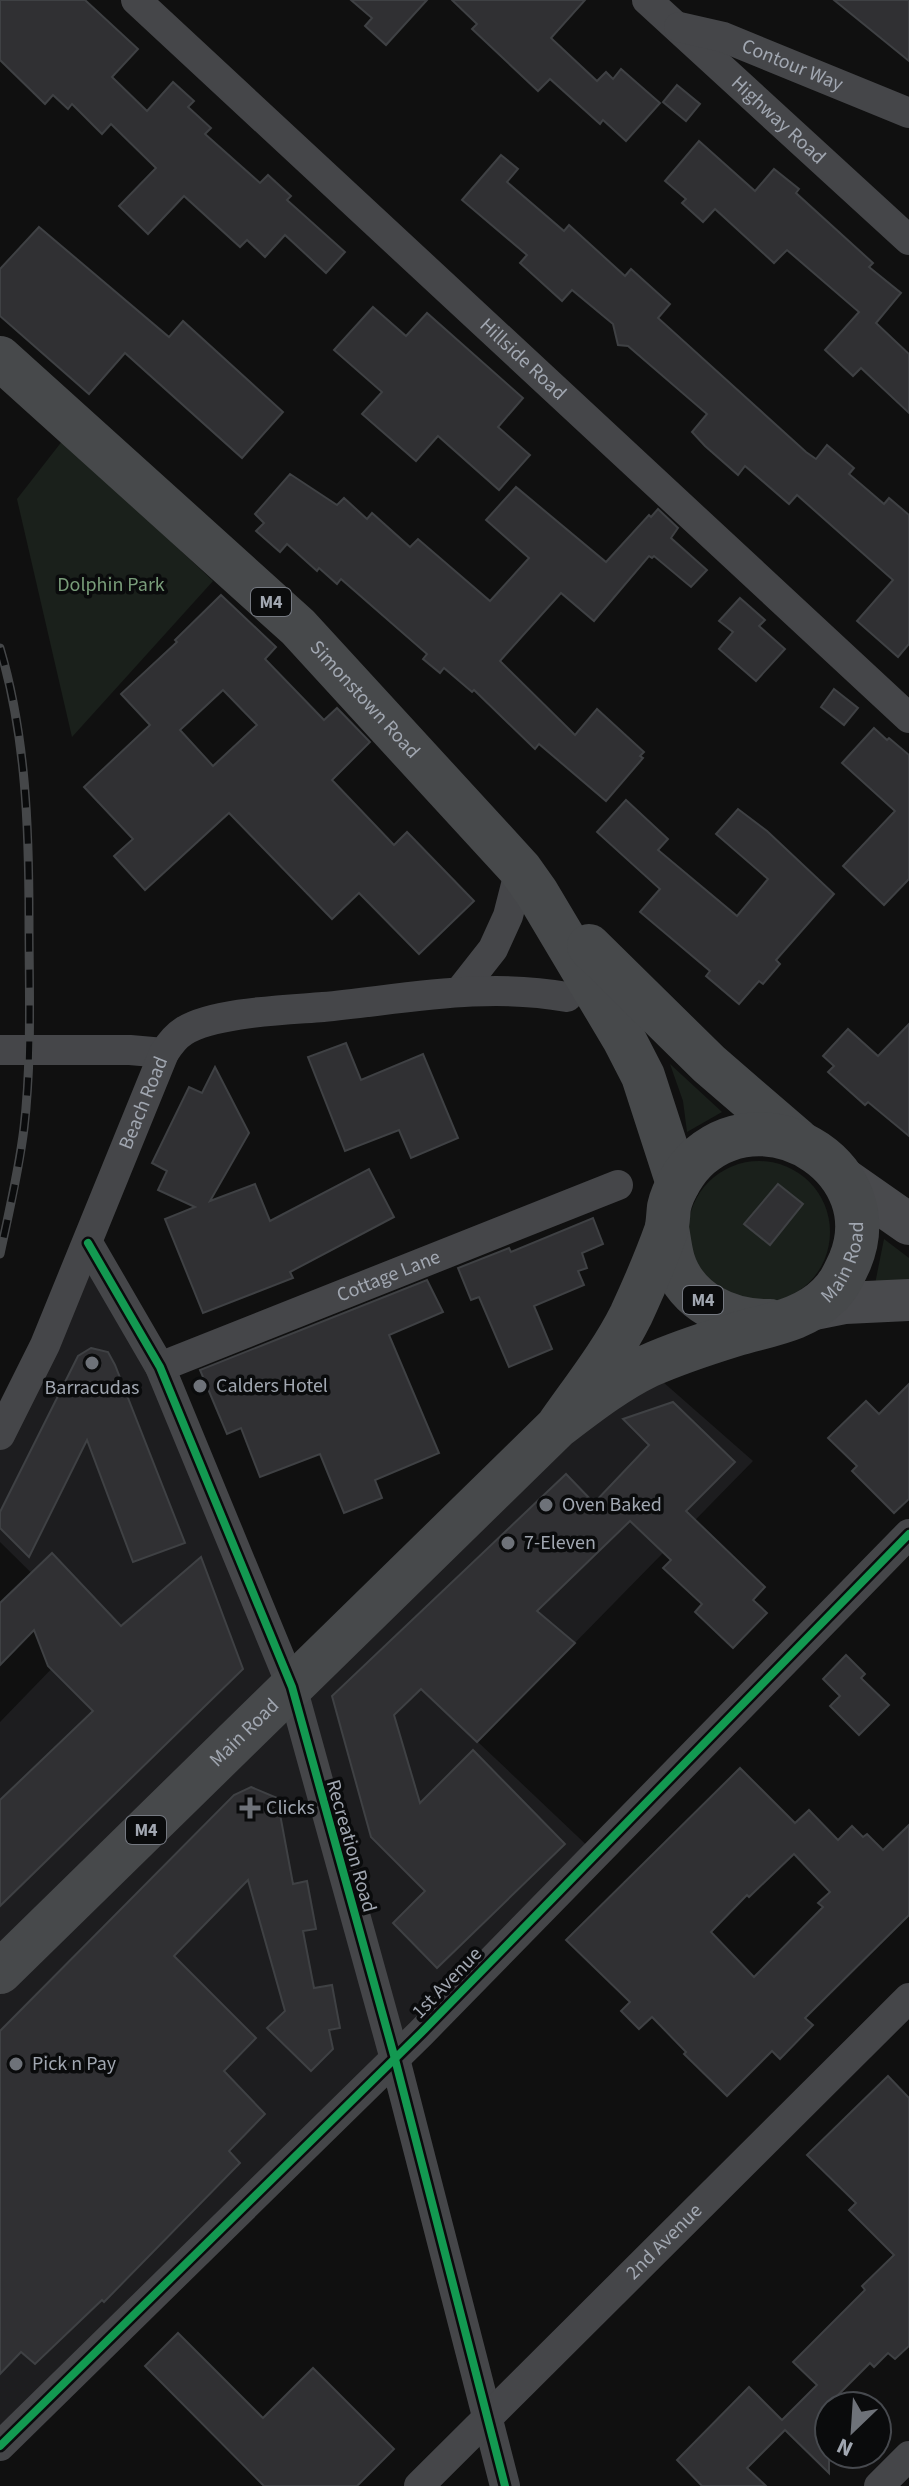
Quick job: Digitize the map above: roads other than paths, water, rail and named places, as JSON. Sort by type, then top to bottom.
[{"type":"main road","name":"Simonstown Road","points":[[0,358],[298,627],[528,881],[689,1046],[797,1140]]},
{"type":"main road","name":"Simonstown Road","points":[[528,881],[617,1026],[643,1076],[678,1184]]},
{"type":"main road","name":"Main Road","points":[[0,1972],[557,1427],[606,1391],[646,1367],[795,1316],[827,1297],[841,1281],[855,1247],[856,1213],[843,1178],[824,1156],[797,1140],[760,1133],[728,1139],[700,1156],[678,1184],[670,1205],[667,1228],[621,1332],[557,1427]]},
{"type":"main road","points":[[843,1178],[909,1224]]},
{"type":"main road","name":"Main Road","points":[[667,1228],[673,1262],[689,1288],[713,1310],[747,1321],[795,1316]]},
{"type":"main road","points":[[795,1316],[845,1303],[909,1300]]},
{"type":"street","name":"Hillside Road","points":[[136,0],[909,718]]},
{"type":"street","name":"Highway Road","points":[[647,0],[909,240]]},
{"type":"street","name":"Contour Way","points":[[675,26],[723,37],[909,113]]},
{"type":"street","points":[[460,991],[493,949],[528,881]]},
{"type":"street","name":"Beach Road","points":[[0,1435],[45,1345],[164,1053],[185,1030],[264,1012],[460,991],[542,992],[567,997]]},
{"type":"street","points":[[0,1050],[164,1053]]},
{"type":"street","name":"Cottage Lane","points":[[160,1367],[618,1185]]},
{"type":"street","name":"Recreation Road","points":[[88,1243],[160,1367],[292,1687],[395,2059],[505,2486]]},
{"type":"street","name":"1st Avenue","points":[[0,2446],[395,2059],[909,1534]]},
{"type":"street","name":"2nd Avenue","points":[[419,2486],[909,1998]]},
{"type":"street","points":[[879,2486],[909,2456]]},
{"type":"railway","points":[[0,648],[16,715],[24,783],[30,998],[24,1128],[0,1254]]},
{"type":"place","name":"Barracudas","points":[[92,1363]]},
{"type":"place","name":"Calders Hotel","points":[[200,1386]]},
{"type":"place","name":"Oven Baked","points":[[546,1505]]},
{"type":"place","name":"7-Eleven","points":[[508,1543]]},
{"type":"place","name":"Clicks","points":[[250,1808]]},
{"type":"place","name":"Pick n Pay","points":[[16,2064]]},
{"type":"park label","name":"Dolphin Park","points":[[111,585]]}]
